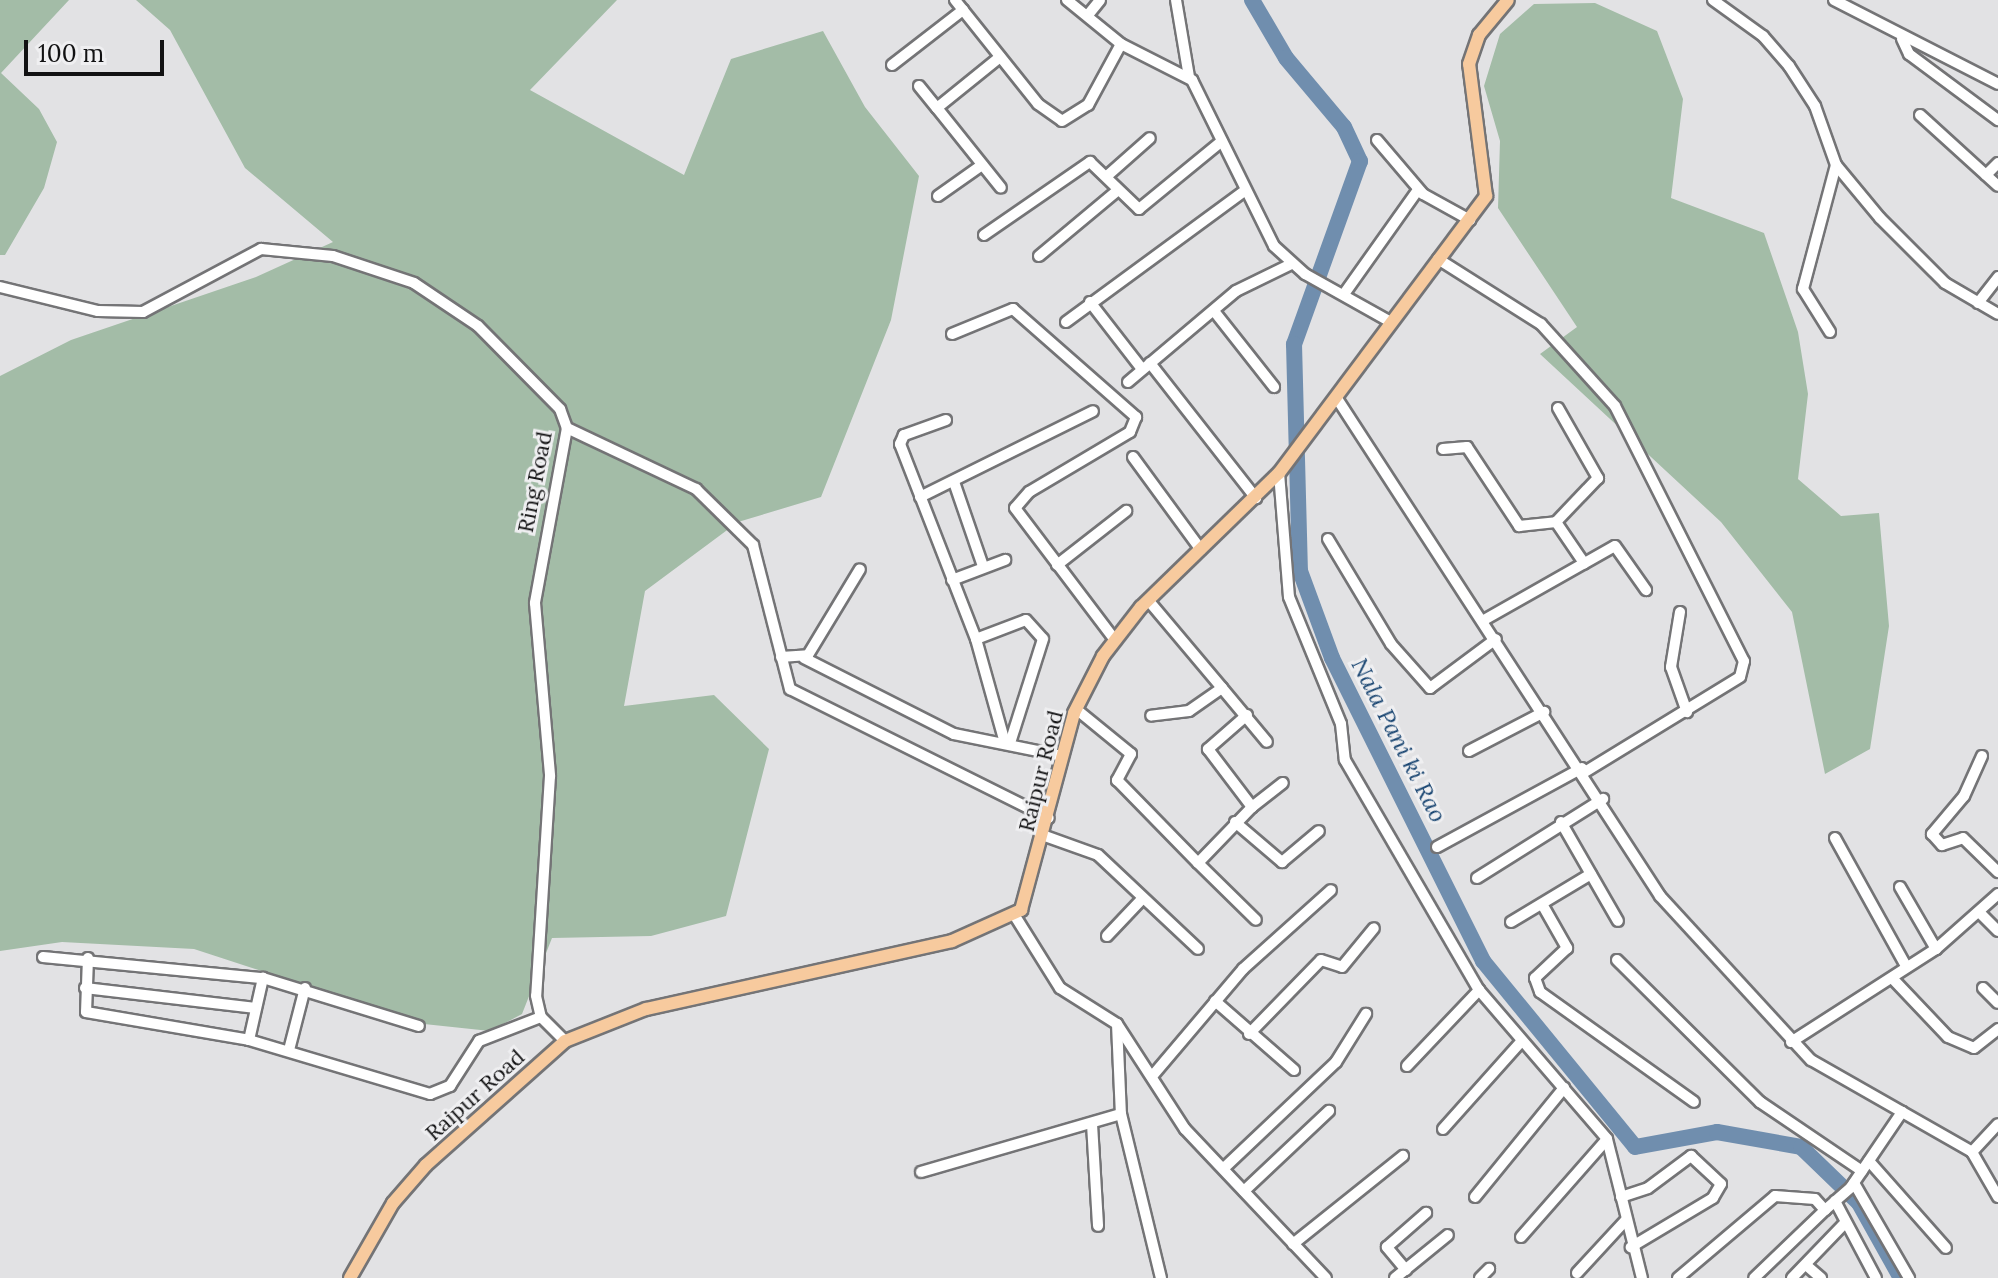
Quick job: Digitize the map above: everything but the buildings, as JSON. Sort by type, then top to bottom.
[{"type":"main road","name":"Raipur Road","points":[[350,1278],[393,1203],[426,1165],[565,1041],[646,1009],[952,941],[1015,916],[1045,836],[1062,756],[1076,709],[1114,639],[1148,600],[1256,498],[1281,470],[1470,220],[1489,177],[1469,64],[1479,35],[1508,0]]},
{"type":"street","points":[[955,0],[1048,114],[1068,121],[1088,105],[1121,44]]},
{"type":"street","points":[[1067,0],[1121,44],[1189,77]]},
{"type":"street","points":[[1088,15],[1100,0]]},
{"type":"street","points":[[1176,0],[1189,77],[1270,241],[1305,274],[1391,322]]},
{"type":"street","points":[[1713,0],[1763,36],[1789,66],[1815,106],[1836,165],[1914,254],[1978,303],[1998,314]]},
{"type":"street","points":[[1834,0],[1902,39],[1998,84]]},
{"type":"street","points":[[892,65],[963,10]]},
{"type":"street","points":[[1902,39],[1909,54],[1998,120]]},
{"type":"street","points":[[937,108],[1000,57]]},
{"type":"street","points":[[919,86],[1001,188]]},
{"type":"street","points":[[1920,115],[1998,186]]},
{"type":"street","points":[[1107,176],[1150,138]]},
{"type":"street","points":[[1377,140],[1418,190],[1470,220]]},
{"type":"street","points":[[984,235],[1085,163],[1096,163],[1117,191],[1139,209],[1222,141]]},
{"type":"street","points":[[1986,175],[1998,163]]},
{"type":"street","points":[[938,196],[982,165]]},
{"type":"street","points":[[1830,332],[1803,289],[1836,165]]},
{"type":"street","points":[[1066,322],[1246,190]]},
{"type":"street","points":[[1344,294],[1418,190]]},
{"type":"street","points":[[1039,256],[1117,191]]},
{"type":"street","name":"Ring Road","points":[[0,287],[98,311],[143,312],[261,249],[333,256],[414,283],[478,326],[547,393],[567,428],[535,603],[550,776],[535,950],[541,1017]]},
{"type":"street","points":[[1437,847],[1687,712],[1740,677],[1744,661],[1645,458],[1615,406],[1552,335],[1438,259]]},
{"type":"street","points":[[1128,382],[1246,284],[1291,264]]},
{"type":"street","points":[[1978,303],[1998,277]]},
{"type":"street","points":[[1090,302],[1256,498]]},
{"type":"street","points":[[952,334],[1013,309],[1136,417],[1122,437],[1016,503],[1019,519],[1114,639]]},
{"type":"street","points":[[1214,311],[1274,387]]},
{"type":"street","points":[[1336,397],[1603,799],[1660,896],[1791,1042],[1841,1081],[1972,1152],[1998,1197]]},
{"type":"street","points":[[1443,449],[1465,445],[1519,526],[1556,522],[1598,482],[1558,408]]},
{"type":"street","points":[[920,497],[1093,411]]},
{"type":"street","points":[[946,420],[901,439],[920,497],[976,639],[1008,739]]},
{"type":"street","points":[[567,428],[696,489],[753,545],[784,680],[798,696],[1049,818]]},
{"type":"street","points":[[1133,457],[1201,550]]},
{"type":"street","points":[[1281,470],[1289,597],[1338,716],[1345,760],[1479,990],[1520,1043],[1607,1139],[1631,1247],[1642,1278]]},
{"type":"street","points":[[954,482],[983,566]]},
{"type":"street","points":[[1057,565],[1126,511]]},
{"type":"street","points":[[1556,522],[1584,563]]},
{"type":"street","points":[[1328,539],[1391,644],[1430,688],[1496,639]]},
{"type":"street","points":[[1484,620],[1620,546],[1646,590]]},
{"type":"street","points":[[952,580],[1005,560]]},
{"type":"street","points":[[804,658],[860,569]]},
{"type":"street","points":[[1148,600],[1267,742]]},
{"type":"street","points":[[1680,612],[1671,667],[1687,712]]},
{"type":"street","points":[[976,639],[1026,620],[1042,636],[1008,739]]},
{"type":"street","points":[[781,657],[804,658],[947,731],[1008,739],[1062,756]]},
{"type":"street","points":[[1151,716],[1189,711],[1222,688]]},
{"type":"street","points":[[1076,709],[1131,754],[1117,780],[1256,920]]},
{"type":"street","points":[[1469,751],[1544,712]]},
{"type":"street","points":[[1247,715],[1208,747],[1252,807]]},
{"type":"street","points":[[1982,756],[1964,796],[1932,834],[1942,845],[1963,838],[1998,872]]},
{"type":"street","points":[[1198,863],[1235,822],[1283,783]]},
{"type":"street","points":[[1477,878],[1561,822],[1603,799]]},
{"type":"street","points":[[1235,822],[1282,862],[1319,831]]},
{"type":"street","points":[[1561,822],[1618,921]]},
{"type":"street","points":[[1045,836],[1083,845],[1198,949]]},
{"type":"street","points":[[1835,838],[1906,966]]},
{"type":"street","points":[[1511,922],[1591,874]]},
{"type":"street","points":[[1900,887],[1936,949]]},
{"type":"street","points":[[1154,1074],[1215,1001],[1331,890]]},
{"type":"street","points":[[1791,1042],[1936,949],[1981,914],[1998,894]]},
{"type":"street","points":[[1107,936],[1142,899]]},
{"type":"street","points":[[1542,904],[1567,948],[1535,978],[1540,992],[1694,1102]]},
{"type":"street","points":[[1981,914],[1998,931]]},
{"type":"street","points":[[1015,916],[1060,988],[1117,1024],[1154,1074],[1178,1120],[1326,1278]]},
{"type":"street","points":[[1249,1034],[1322,958],[1342,967],[1374,928]]},
{"type":"street","points":[[43,957],[88,958],[263,978],[305,988],[419,1026]]},
{"type":"street","points":[[88,958],[86,1012],[249,1040],[437,1094],[479,1041],[541,1017],[565,1041]]},
{"type":"street","points":[[1617,960],[1760,1102],[1862,1171]]},
{"type":"street","points":[[249,1040],[263,978]]},
{"type":"street","points":[[1892,978],[1948,1037],[1974,1048],[1998,1029]]},
{"type":"street","points":[[85,988],[256,1008]]},
{"type":"street","points":[[289,1050],[305,988]]},
{"type":"street","points":[[1983,988],[1998,1003]]},
{"type":"street","points":[[1407,1066],[1479,990]]},
{"type":"street","points":[[1215,1001],[1249,1034],[1294,1070]]},
{"type":"street","points":[[1224,1168],[1336,1062],[1366,1014]]},
{"type":"street","points":[[1117,1024],[1121,1114],[1161,1278]]},
{"type":"street","points":[[1443,1129],[1520,1043]]},
{"type":"street","points":[[1475,1197],[1564,1088]]},
{"type":"street","points":[[1244,1191],[1329,1111]]},
{"type":"street","points":[[1754,1278],[1853,1185],[1902,1112]]},
{"type":"street","points":[[921,1172],[1121,1114]]},
{"type":"street","points":[[1092,1124],[1098,1226]]},
{"type":"street","points":[[1972,1152],[1998,1124]]},
{"type":"street","points":[[1521,1237],[1607,1139]]},
{"type":"street","points":[[1293,1244],[1403,1156]]},
{"type":"street","points":[[1621,1197],[1648,1188],[1691,1156],[1721,1184],[1713,1198],[1631,1247]]},
{"type":"street","points":[[1869,1161],[1946,1248]]},
{"type":"street","points":[[1853,1185],[1909,1278]]},
{"type":"street","points":[[1678,1278],[1775,1196],[1806,1196],[1825,1210]]},
{"type":"street","points":[[1836,1200],[1844,1224],[1876,1278]]},
{"type":"street","points":[[1406,1270],[1387,1247],[1426,1213]]},
{"type":"street","points":[[1577,1273],[1625,1221]]},
{"type":"street","points":[[1792,1278],[1844,1224]]},
{"type":"street","points":[[1395,1278],[1448,1235]]},
{"type":"street","points":[[1806,1265],[1821,1278]]},
{"type":"street","points":[[1480,1278],[1489,1269]]},
{"type":"green space","points":[[0,0],[69,0],[1,73],[39,109],[57,142],[44,188],[5,255],[0,255]]},
{"type":"green space","points":[[136,0],[617,0],[530,90],[684,175],[731,59],[823,31],[865,107],[919,176],[891,320],[821,497],[738,522],[645,591],[624,706],[714,695],[769,749],[726,916],[651,936],[552,938],[522,1014],[490,1031],[424,1024],[194,949],[62,942],[0,951],[0,376],[71,340],[256,277],[333,242],[245,168],[170,30]]},
{"type":"green space","points":[[1595,3],[1657,31],[1683,99],[1671,198],[1764,233],[1798,332],[1808,394],[1798,479],[1841,516],[1879,513],[1889,626],[1870,749],[1825,774],[1792,612],[1721,522],[1540,354],[1577,327],[1498,208],[1500,141],[1484,86],[1500,34],[1534,4]]},
{"type":"waterway","name":"Nala Pani ki Rao","points":[[1252,0],[1286,58],[1344,127],[1360,161],[1294,344],[1300,571],[1332,658],[1483,961],[1635,1147],[1717,1132],[1801,1147],[1859,1203],[1901,1278]]}]
